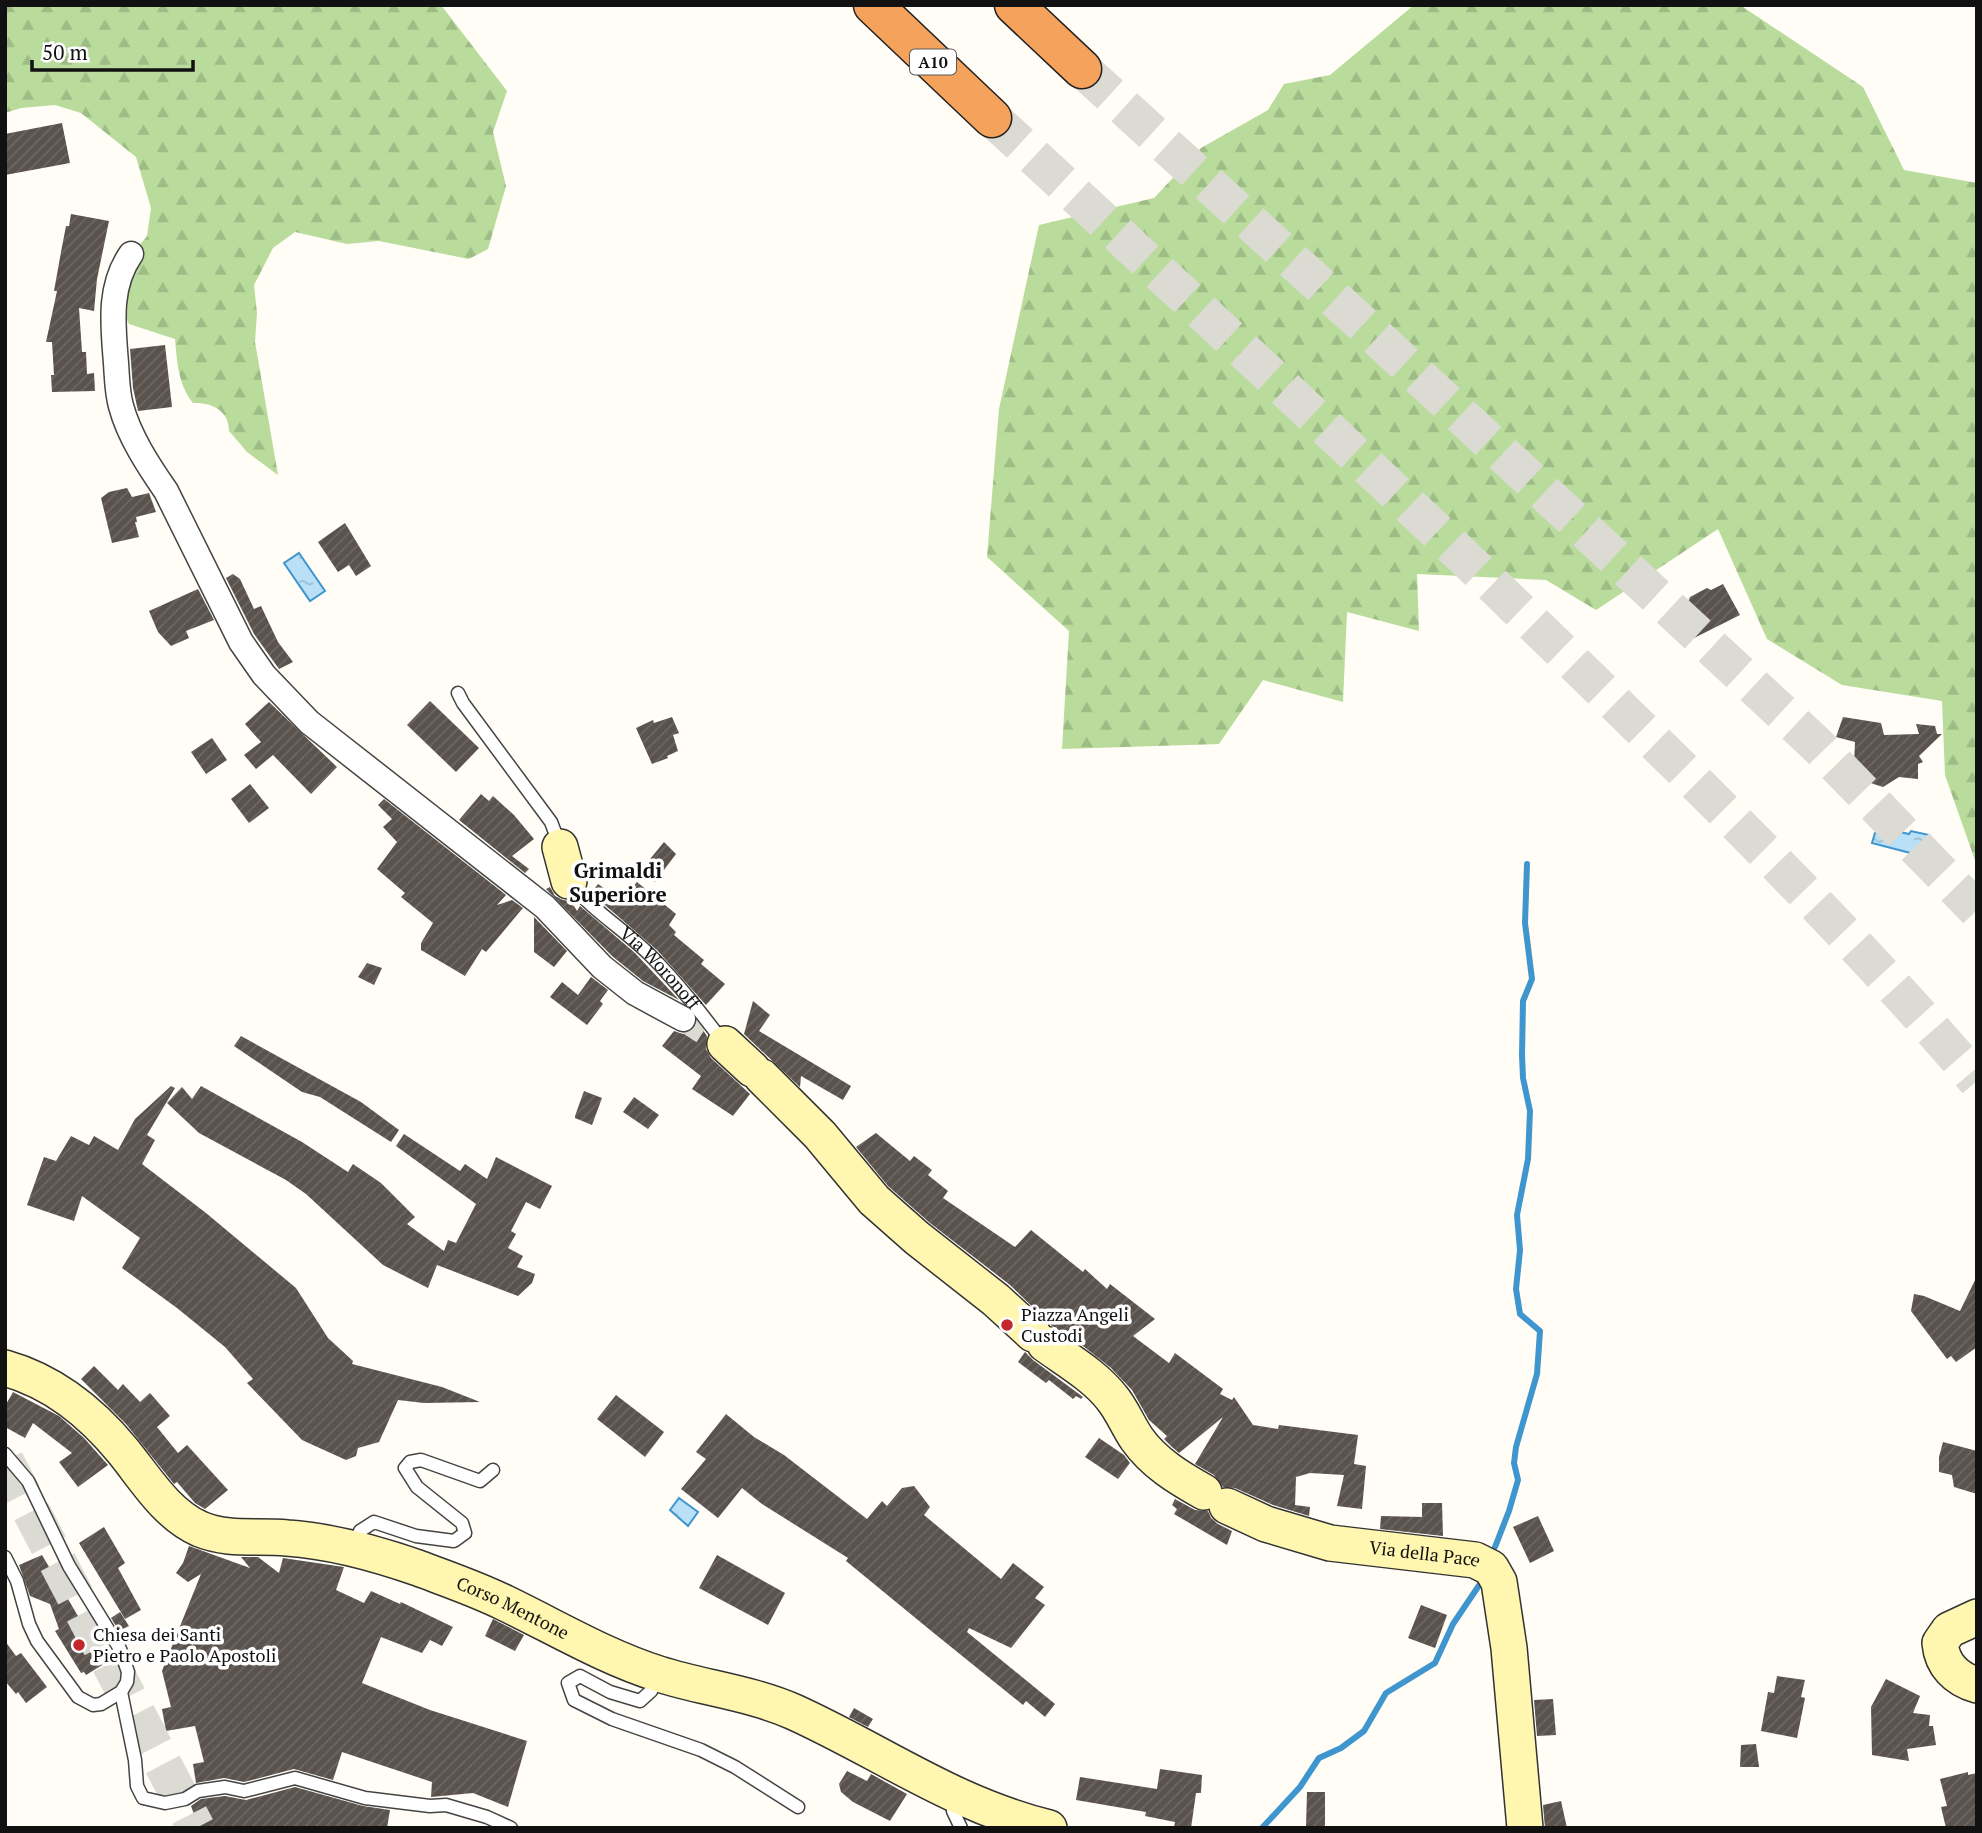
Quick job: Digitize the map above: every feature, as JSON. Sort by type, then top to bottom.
[{"type":"highway","name":"A10","points":[[873,5],[992,118]]},
{"type":"highway","points":[[1014,5],[1082,69]]},
{"type":"street","points":[[131,254],[124,264],[116,288],[112,320],[120,405],[130,430],[151,470],[166,491],[241,642],[264,675],[309,722],[545,907],[602,967],[635,993],[683,1019]]},
{"type":"street","name":"Via Woronoff","points":[[560,847],[569,881]]},
{"type":"street","name":"Via Woronoff","points":[[717,1040],[757,1073],[820,1135],[874,1200],[917,1238],[991,1296]]},
{"type":"street","name":"Via della Pace","points":[[991,1296],[1039,1339],[1106,1391],[1150,1454],[1172,1473],[1215,1499],[1266,1524],[1330,1544],[1475,1560],[1491,1568],[1499,1582],[1509,1648],[1525,1828]]},
{"type":"street","name":"Corso Mentone","points":[[5,1368],[38,1379],[81,1407],[121,1449],[168,1506],[198,1528],[226,1537],[283,1537],[355,1547],[418,1568],[500,1601],[606,1653],[659,1674],[792,1711],[959,1812],[990,1810],[1049,1828]]},
{"type":"street","points":[[1977,1618],[1949,1630],[1940,1643],[1944,1663],[1963,1681],[1977,1685]]},
{"type":"lane","name":"Via Woronoff","points":[[458,693],[551,822],[560,847]]},
{"type":"lane","name":"Via Woronoff","points":[[569,881],[584,900],[650,955],[679,986],[717,1040]]},
{"type":"lane","points":[[5,1454],[28,1481],[69,1566],[120,1649],[128,1672],[127,1682],[121,1692],[101,1704],[93,1705],[78,1698],[37,1641],[29,1624],[17,1581],[5,1557]]},
{"type":"lane","points":[[355,1547],[360,1531],[374,1522],[416,1536],[454,1541],[465,1532],[462,1523],[417,1487],[405,1468],[410,1462],[421,1460],[480,1480],[492,1470]]},
{"type":"lane","points":[[659,1674],[651,1691],[640,1701],[610,1692],[580,1676],[568,1684],[574,1700],[612,1719],[701,1750],[735,1767],[798,1807]]},
{"type":"lane","points":[[121,1692],[135,1760],[137,1786],[143,1798],[165,1803],[185,1799],[198,1791],[225,1787],[244,1791],[295,1778],[365,1798],[430,1806],[446,1805],[488,1817],[511,1828]]},
{"type":"green space","points":[[5,5],[441,5],[507,91],[493,132],[506,186],[488,249],[469,259],[379,241],[347,244],[295,232],[273,248],[254,285],[257,313],[255,342],[278,475],[247,452],[229,431],[226,418],[218,409],[193,403],[181,380],[175,339],[129,324],[123,311],[139,246],[147,236],[151,208],[136,157],[81,113],[55,105],[21,108],[5,113]]},
{"type":"green space","points":[[1414,5],[1740,5],[1863,87],[1904,170],[1977,183],[1977,866],[1945,775],[1942,701],[1842,685],[1767,639],[1718,529],[1596,610],[1546,580],[1417,574],[1419,631],[1347,612],[1343,702],[1263,680],[1219,744],[1062,749],[1069,631],[987,557],[999,409],[1039,225],[1154,198],[1201,148],[1268,110],[1284,84],[1330,75]]},
{"type":"water","points":[[299,553],[325,591],[310,601],[284,563]]},
{"type":"water","points":[[1887,829],[1929,835],[1922,856],[1872,843],[1875,833]]},
{"type":"water","points":[[679,1498],[698,1512],[688,1526],[670,1510]]},
{"type":"building","points":[[62,123],[70,163],[5,175],[5,134]]},
{"type":"building","points":[[71,214],[109,221],[97,279],[94,311],[79,308],[82,352],[86,352],[87,374],[94,373],[95,391],[52,392],[52,342],[46,342],[57,291],[54,291],[66,226],[69,226]]},
{"type":"building","points":[[165,345],[172,407],[138,411],[130,349]]},
{"type":"building","points":[[127,488],[132,497],[149,493],[156,512],[136,517],[139,537],[112,543],[101,498],[109,492]]},
{"type":"building","points":[[345,523],[371,566],[356,576],[349,565],[338,572],[318,542]]},
{"type":"building","points":[[233,574],[240,579],[254,609],[261,606],[278,642],[293,662],[279,669],[254,634],[226,578]]},
{"type":"building","points":[[1723,584],[1740,615],[1692,639],[1684,623],[1694,617],[1687,604],[1690,597],[1707,588],[1711,590]]},
{"type":"building","points":[[198,589],[214,620],[186,631],[189,638],[171,646],[158,632],[149,611]]},
{"type":"building","points":[[430,701],[479,748],[456,772],[407,725]]},
{"type":"building","points":[[269,702],[337,767],[311,794],[273,755],[256,769],[244,755],[261,742],[245,724]]},
{"type":"building","points":[[672,717],[679,733],[673,735],[678,751],[652,764],[636,728],[653,720],[654,723]]},
{"type":"building","points":[[1843,717],[1881,723],[1884,735],[1919,734],[1916,724],[1935,726],[1937,734],[1942,734],[1919,756],[1923,762],[1918,764],[1918,779],[1899,777],[1883,787],[1861,780],[1861,765],[1854,764],[1855,742],[1836,737]]},
{"type":"building","points":[[212,738],[227,760],[206,774],[191,752]]},
{"type":"building","points":[[250,784],[269,808],[249,823],[231,799]]},
{"type":"building","points":[[481,794],[489,801],[493,796],[534,839],[512,856],[529,869],[525,873],[459,820]]},
{"type":"building","points":[[384,799],[506,895],[497,905],[512,900],[523,908],[486,952],[482,949],[465,976],[421,950],[421,943],[433,923],[401,897],[405,893],[377,869],[397,842],[383,827],[392,819],[378,805]]},
{"type":"building","points":[[664,842],[676,854],[655,882],[641,870]]},
{"type":"building","points":[[637,882],[676,914],[669,925],[676,932],[674,935],[704,960],[701,964],[725,984],[706,1005],[657,950],[591,893],[598,884],[621,900]]},
{"type":"building","points":[[550,887],[555,896],[571,901],[577,911],[580,906],[635,953],[679,1000],[643,981],[612,956],[546,889]]},
{"type":"building","points":[[534,917],[567,951],[554,967],[534,952]]},
{"type":"building","points":[[367,963],[382,968],[374,985],[358,977]]},
{"type":"building","points":[[591,977],[608,990],[600,1001],[603,1004],[587,1025],[550,997],[562,982],[578,995]]},
{"type":"building","points":[[753,1001],[770,1015],[759,1031],[851,1086],[843,1100],[801,1076],[800,1087],[744,1034]]},
{"type":"building","points":[[697,1022],[707,1036],[706,1049],[711,1058],[750,1094],[733,1116],[692,1089],[701,1076],[662,1046],[674,1031],[683,1034],[690,1032]]},
{"type":"building","points":[[241,1036],[361,1102],[399,1130],[391,1142],[320,1097],[302,1092],[234,1046]]},
{"type":"building","points":[[171,1086],[175,1088],[147,1135],[155,1140],[142,1164],[296,1288],[328,1338],[353,1361],[352,1364],[442,1387],[480,1402],[424,1403],[398,1400],[379,1442],[358,1448],[356,1456],[346,1460],[302,1440],[247,1383],[253,1379],[225,1347],[122,1268],[140,1238],[82,1196],[74,1221],[27,1205],[44,1157],[56,1161],[71,1136],[89,1145],[94,1136],[118,1150],[135,1119]]},
{"type":"building","points":[[201,1086],[302,1142],[348,1172],[353,1164],[381,1183],[415,1217],[407,1224],[444,1251],[448,1240],[456,1243],[476,1204],[396,1146],[404,1134],[460,1171],[465,1164],[487,1179],[496,1157],[552,1186],[540,1209],[526,1202],[511,1231],[516,1234],[508,1248],[523,1256],[517,1267],[535,1274],[532,1283],[518,1296],[437,1265],[428,1288],[383,1265],[306,1194],[286,1180],[199,1133],[167,1103],[182,1087],[192,1099]]},
{"type":"building","points":[[584,1091],[602,1098],[592,1125],[575,1118]]},
{"type":"building","points":[[634,1097],[659,1115],[648,1129],[623,1112]]},
{"type":"building","points":[[876,1133],[910,1161],[914,1156],[932,1170],[928,1175],[948,1191],[943,1198],[1015,1247],[1031,1230],[1083,1272],[1085,1269],[1107,1289],[1110,1284],[1155,1319],[1133,1336],[1169,1363],[1175,1353],[1223,1389],[1220,1394],[1232,1400],[1234,1397],[1253,1425],[1278,1429],[1279,1425],[1358,1435],[1354,1464],[1366,1466],[1362,1509],[1337,1506],[1344,1475],[1310,1473],[1296,1477],[1295,1505],[1310,1507],[1309,1516],[1273,1505],[1235,1488],[1223,1487],[1214,1475],[1195,1464],[1223,1417],[1179,1453],[1164,1439],[1167,1436],[1149,1420],[1132,1390],[1111,1368],[1051,1325],[1010,1285],[930,1223],[888,1186],[856,1147]]},
{"type":"building","points":[[1977,1276],[1977,1347],[1956,1362],[1951,1356],[1947,1359],[1911,1311],[1914,1294],[1960,1311]]},
{"type":"building","points":[[1025,1352],[1083,1397],[1081,1399],[1076,1396],[1073,1399],[1049,1380],[1046,1383],[1018,1362]]},
{"type":"building","points":[[94,1366],[118,1390],[123,1384],[140,1402],[150,1393],[170,1416],[157,1427],[178,1453],[187,1445],[228,1490],[205,1509],[195,1503],[177,1482],[174,1484],[126,1424],[81,1379]]},
{"type":"building","points":[[13,1392],[59,1416],[84,1438],[108,1465],[78,1487],[59,1462],[72,1453],[33,1423],[25,1438],[5,1427],[5,1406]]},
{"type":"building","points":[[616,1395],[664,1432],[645,1457],[597,1419]]},
{"type":"building","points":[[726,1414],[867,1519],[882,1501],[887,1506],[902,1488],[914,1486],[930,1507],[924,1515],[1001,1579],[1013,1563],[1044,1587],[1035,1598],[1045,1605],[1011,1648],[969,1628],[967,1632],[1055,1704],[1045,1717],[1026,1701],[1023,1705],[935,1634],[846,1561],[848,1558],[762,1504],[742,1488],[718,1518],[681,1489],[706,1459],[696,1452]]},
{"type":"building","points":[[1099,1438],[1124,1455],[1130,1463],[1118,1479],[1085,1457]]},
{"type":"building","points":[[1943,1442],[1977,1451],[1977,1494],[1954,1487],[1952,1475],[1939,1472]]},
{"type":"building","points":[[1175,1499],[1195,1510],[1208,1511],[1218,1524],[1232,1531],[1227,1545],[1174,1514],[1177,1509],[1172,1505]]},
{"type":"building","points":[[1422,1503],[1442,1503],[1443,1536],[1380,1529],[1381,1516],[1422,1517]]},
{"type":"building","points":[[1538,1516],[1554,1551],[1530,1563],[1513,1527]]},
{"type":"building","points":[[104,1527],[125,1563],[118,1568],[141,1610],[125,1619],[79,1543]]},
{"type":"building","points":[[189,1546],[250,1568],[241,1557],[258,1557],[279,1573],[283,1558],[344,1567],[336,1590],[364,1603],[371,1591],[453,1627],[442,1646],[430,1640],[422,1653],[381,1637],[362,1683],[430,1710],[527,1741],[508,1807],[473,1793],[431,1797],[432,1782],[342,1752],[333,1780],[294,1769],[244,1782],[224,1778],[196,1783],[193,1764],[204,1762],[195,1726],[166,1731],[162,1709],[171,1707],[162,1671],[201,1574],[188,1582],[176,1573]]},
{"type":"building","points":[[42,1555],[88,1633],[96,1627],[104,1640],[96,1645],[104,1658],[101,1660],[104,1664],[86,1675],[81,1673],[55,1631],[59,1629],[50,1604],[30,1596],[19,1565]]},
{"type":"building","points":[[717,1555],[785,1593],[768,1625],[699,1588]]},
{"type":"building","points":[[1421,1605],[1447,1615],[1435,1648],[1408,1638]]},
{"type":"building","points":[[120,1612],[129,1626],[119,1631],[111,1618]]},
{"type":"building","points":[[493,1619],[524,1635],[515,1651],[485,1636]]},
{"type":"building","points":[[5,1641],[16,1656],[21,1653],[47,1687],[26,1703],[5,1681]]},
{"type":"building","points":[[1777,1676],[1805,1680],[1801,1697],[1805,1698],[1797,1738],[1761,1731],[1768,1692],[1774,1693]]},
{"type":"building","points":[[1886,1679],[1920,1696],[1913,1713],[1930,1715],[1929,1726],[1933,1726],[1936,1745],[1907,1749],[1909,1761],[1872,1755],[1871,1707]]},
{"type":"building","points":[[1553,1699],[1556,1735],[1537,1736],[1534,1700]]},
{"type":"building","points":[[854,1708],[873,1719],[868,1727],[849,1717]]},
{"type":"building","points":[[1756,1744],[1759,1767],[1740,1767],[1741,1745]]},
{"type":"building","points":[[1160,1769],[1202,1775],[1201,1793],[1196,1793],[1191,1828],[1174,1828],[1175,1822],[1145,1816],[1146,1812],[1076,1800],[1080,1777],[1157,1789]]},
{"type":"building","points":[[847,1771],[867,1781],[871,1774],[907,1794],[890,1821],[853,1802],[841,1792],[839,1784]]},
{"type":"building","points":[[1968,1772],[1968,1775],[1977,1773],[1977,1828],[1946,1828],[1941,1807],[1947,1806],[1940,1779]]},
{"type":"building","points":[[295,1787],[363,1806],[390,1810],[387,1828],[199,1828],[191,1806],[201,1799],[225,1796],[246,1800]]},
{"type":"building","points":[[1307,1792],[1325,1792],[1325,1828],[1306,1827]]},
{"type":"building","points":[[1561,1801],[1567,1828],[1545,1828],[1543,1805]]},
{"type":"waterway","points":[[1495,1547],[1518,1480],[1514,1463],[1516,1447],[1537,1374],[1540,1331],[1520,1314],[1516,1289],[1520,1250],[1517,1215],[1528,1159],[1530,1111],[1523,1078],[1522,1055],[1523,1001],[1532,979],[1525,923],[1527,864]]},
{"type":"waterway","points":[[1262,1828],[1300,1787],[1319,1758],[1341,1748],[1364,1731],[1386,1693],[1435,1663],[1453,1624],[1484,1578]]},
{"type":"tunnel","points":[[1082,69],[1816,744],[1977,910]]},
{"type":"tunnel","points":[[992,118],[1386,483],[1618,706],[1847,936],[1977,1081]]},
{"type":"tunnel","points":[[683,1019],[709,1036]]},
{"type":"tunnel","points":[[5,1461],[196,1828]]},
{"type":"place","name":"Piazza Angeli Custodi","points":[[1007,1325]]},
{"type":"place","name":"Chiesa dei Santi Pietro e Paolo Apostoli","points":[[79,1645]]},
{"type":"district","name":"Grimaldi Superiore","points":[[618,883]]}]
